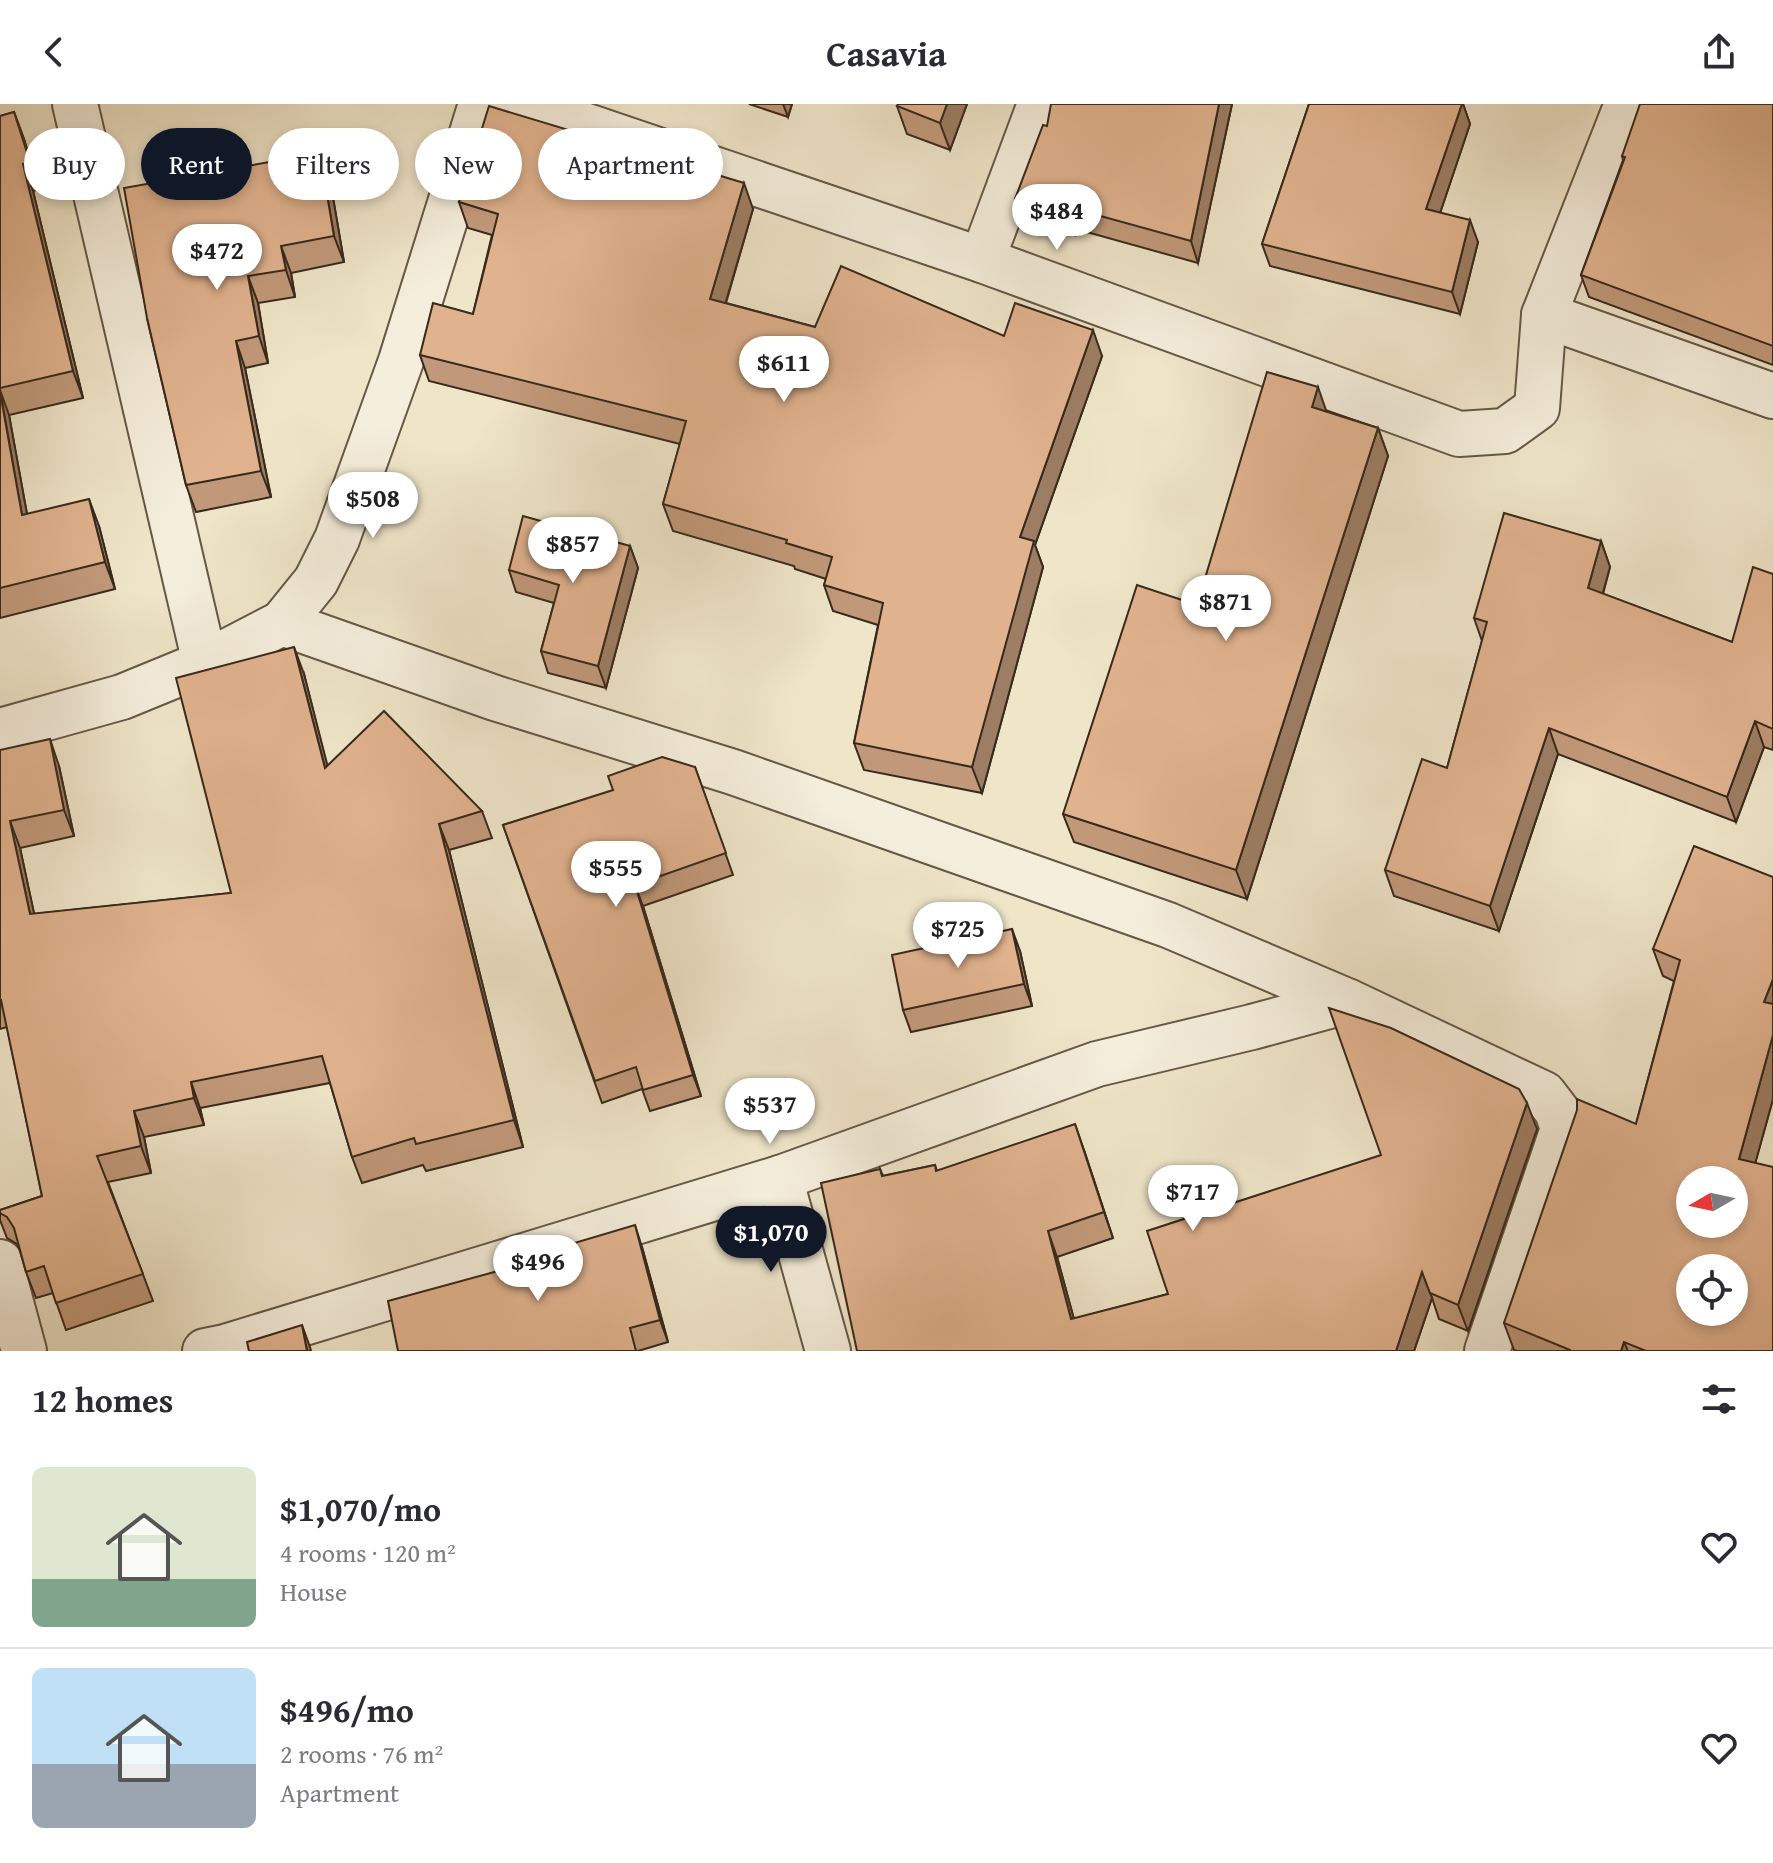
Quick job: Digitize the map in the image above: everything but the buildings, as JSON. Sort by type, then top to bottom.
[{"type":"street","points":[[75,104],[205,663]]},
{"type":"street","points":[[0,731],[122,697],[205,663],[282,623],[316,581],[337,539],[401,361],[481,104]]},
{"type":"street","points":[[522,104],[982,260],[1459,434],[1505,431],[1537,408],[1544,315],[1627,104]]},
{"type":"street","points":[[982,260],[1040,104]]},
{"type":"street","points":[[1544,315],[1773,396]]},
{"type":"street","points":[[282,623],[495,698],[733,772],[1168,925],[1347,1001],[1544,1094],[1557,1111],[1563,1129],[1487,1351]]},
{"type":"street","points":[[219,1350],[780,1178],[1097,1064],[1347,1001]]},
{"type":"street","points":[[780,1178],[828,1351]]},
{"type":"street","points":[[0,1262],[24,1351]]}]
